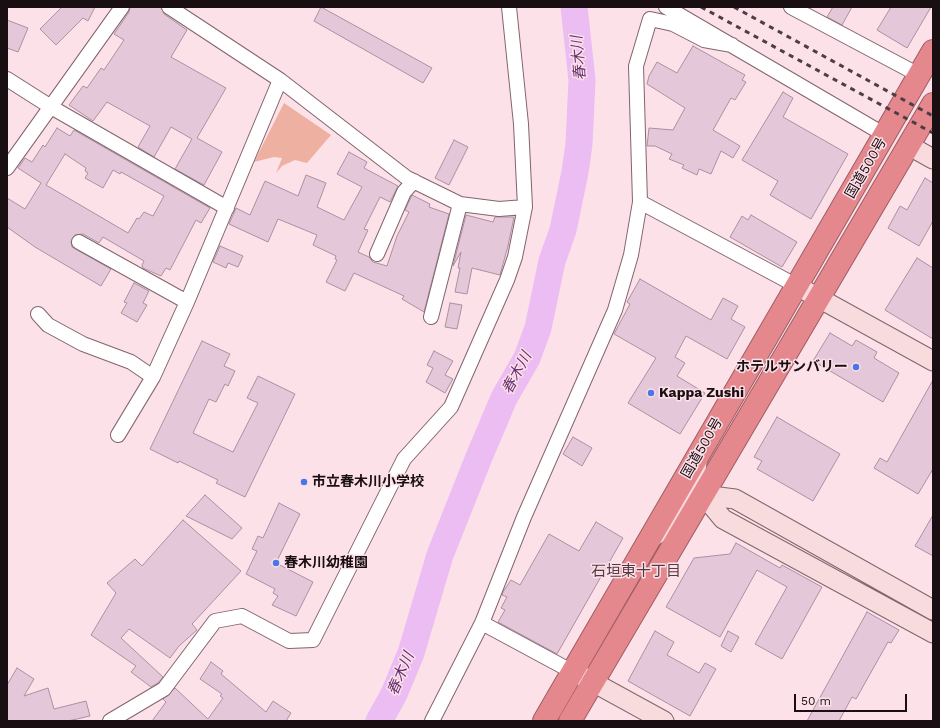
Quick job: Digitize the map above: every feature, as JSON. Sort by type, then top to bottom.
[{"type":"highway","name":"国道500号","points":[[544,721],[933,51]]},
{"type":"highway","name":"国道500号","points":[[570,721],[818,297],[933,104]]},
{"type":"street","points":[[7,168],[122,7]]},
{"type":"street","points":[[170,7],[280,80],[407,178],[460,204],[499,209],[525,207]]},
{"type":"street","points":[[110,721],[164,688],[215,621],[242,616],[289,641],[313,640],[404,458],[451,407],[507,280],[515,257],[525,207],[521,124],[509,7]]},
{"type":"street","points":[[666,7],[885,135]]},
{"type":"street","points":[[791,7],[919,75]]},
{"type":"street","points":[[432,721],[482,623],[524,516],[615,310],[631,255],[640,202],[636,66],[650,19],[673,24],[704,40],[732,45]]},
{"type":"street","points":[[7,79],[52,107],[227,208]]},
{"type":"street","points":[[118,435],[152,377],[187,302],[280,80]]},
{"type":"street","points":[[908,145],[933,159]]},
{"type":"street","points":[[377,254],[404,192],[414,181]]},
{"type":"street","points":[[640,202],[818,297],[933,361]]},
{"type":"street","points":[[431,317],[460,204]]},
{"type":"street","points":[[79,242],[187,302]]},
{"type":"street","points":[[38,314],[48,325],[83,344],[131,362],[152,377]]},
{"type":"street","points":[[699,453],[696,471],[703,495],[723,519],[933,633]]},
{"type":"street","points":[[646,544],[674,518],[688,501],[703,495],[735,499],[933,610]]},
{"type":"street","points":[[482,623],[664,721]]},
{"type":"shaded area","points":[[284,103],[331,135],[307,163],[295,160],[282,166],[276,173],[282,158],[274,157],[254,162]]},
{"type":"building","points":[[62,7],[95,7],[88,21],[83,18],[56,45],[40,29]]},
{"type":"building","points":[[130,7],[161,7],[164,14],[187,30],[171,57],[226,88],[197,138],[222,152],[204,185],[175,169],[192,139],[171,127],[154,157],[138,147],[150,126],[107,102],[93,121],[69,105],[83,86],[87,88],[101,68],[104,70],[124,40],[114,34],[129,12]]},
{"type":"building","points":[[321,7],[432,68],[423,83],[314,21]]},
{"type":"building","points":[[833,7],[852,7],[842,25],[827,17]]},
{"type":"building","points":[[891,7],[931,7],[907,48],[877,30]]},
{"type":"building","points":[[7,20],[28,28],[18,52],[7,48]]},
{"type":"building","points":[[693,46],[745,75],[742,80],[746,82],[735,100],[731,98],[713,130],[740,146],[733,158],[721,151],[711,174],[699,169],[697,175],[682,168],[684,165],[669,159],[672,154],[655,146],[647,146],[649,128],[673,130],[685,108],[647,84],[649,76],[657,62],[677,73]]},
{"type":"building","points":[[783,92],[793,98],[783,117],[848,154],[811,219],[770,195],[778,181],[742,160]]},
{"type":"building","points":[[57,128],[70,136],[74,130],[210,208],[201,223],[196,220],[170,270],[166,268],[161,276],[143,268],[142,265],[144,261],[103,237],[99,243],[83,234],[75,235],[71,242],[72,247],[111,269],[101,286],[35,247],[7,227],[7,198],[25,209],[41,183],[18,168],[25,158],[32,162],[43,145],[45,147]],"holes":[[[65,154],[86,168],[85,171],[88,173],[85,178],[103,188],[113,170],[120,174],[121,172],[164,196],[153,216],[144,212],[139,219],[137,218],[128,233],[46,185]]]},
{"type":"building","points":[[454,140],[468,147],[449,185],[435,178]]},
{"type":"building","points":[[349,152],[367,162],[364,168],[398,186],[390,202],[380,197],[364,229],[368,230],[358,252],[369,257],[373,262],[387,266],[397,236],[409,212],[405,210],[412,195],[430,204],[429,207],[449,214],[424,312],[402,299],[404,296],[354,273],[345,291],[326,282],[337,260],[335,259],[336,256],[313,245],[317,235],[278,219],[268,242],[229,224],[236,208],[250,215],[265,181],[298,196],[306,175],[326,183],[317,207],[344,220],[362,187],[337,174]]},
{"type":"building","points":[[925,178],[933,183],[933,221],[919,246],[888,228],[900,206],[907,210]]},
{"type":"building","points":[[466,215],[493,222],[495,217],[514,217],[500,275],[472,268],[467,294],[455,292],[460,268],[458,268],[461,252],[453,266]]},
{"type":"building","points":[[751,215],[797,242],[782,267],[730,237],[742,216],[748,220]]},
{"type":"building","points":[[220,246],[243,256],[238,267],[228,263],[226,268],[213,262]]},
{"type":"building","points":[[917,258],[933,268],[933,339],[885,310]]},
{"type":"building","points":[[640,279],[711,320],[723,298],[738,306],[731,319],[745,327],[727,359],[686,336],[675,357],[685,363],[677,376],[705,393],[680,434],[628,403],[656,358],[614,334],[630,304],[627,302]]},
{"type":"building","points":[[134,283],[149,291],[143,303],[147,305],[137,322],[121,313],[127,303],[124,302]]},
{"type":"building","points":[[450,303],[462,305],[457,329],[445,327]]},
{"type":"building","name":"ホテルサンバリー","points":[[830,333],[852,346],[856,340],[877,352],[874,358],[899,373],[883,402],[813,361]]},
{"type":"building","points":[[202,341],[230,354],[224,366],[235,371],[228,386],[225,384],[216,402],[209,399],[193,433],[233,452],[258,403],[247,398],[258,376],[295,394],[245,497],[216,483],[218,480],[150,449]]},
{"type":"building","points":[[434,351],[453,361],[445,375],[453,379],[445,393],[426,382],[433,368],[427,365]]},
{"type":"building","points":[[933,380],[933,469],[918,494],[874,468],[880,458],[887,462]]},
{"type":"building","points":[[777,417],[840,454],[813,501],[757,469],[762,461],[754,457]]},
{"type":"building","points":[[573,437],[592,448],[582,466],[563,454]]},
{"type":"building","points":[[205,495],[242,528],[232,539],[186,516]]},
{"type":"building","points":[[279,503],[300,514],[276,563],[313,582],[296,616],[272,605],[278,596],[273,593],[275,589],[246,574],[257,551],[252,549],[258,536],[263,538]]},
{"type":"building","points":[[933,515],[933,556],[915,546]]},
{"type":"building","points":[[183,520],[241,571],[192,624],[197,630],[179,646],[170,658],[129,629],[121,638],[163,677],[158,683],[151,687],[131,672],[136,666],[91,635],[116,593],[107,583],[135,559],[142,566]]},
{"type":"building","points":[[596,522],[623,538],[557,654],[498,622],[505,610],[501,608],[507,597],[502,595],[503,592],[511,580],[520,585],[549,534],[579,551]]},
{"type":"building","points":[[736,543],[780,568],[782,565],[822,587],[782,659],[755,644],[787,587],[757,570],[720,637],[666,607],[694,558],[730,554]]},
{"type":"building","points":[[867,612],[899,630],[891,643],[888,642],[856,699],[852,697],[839,721],[807,721]]},
{"type":"building","points":[[655,631],[674,642],[667,655],[699,673],[705,663],[716,669],[690,716],[628,681]]},
{"type":"building","points":[[728,631],[739,637],[731,652],[721,646]]},
{"type":"building","points":[[211,662],[223,671],[221,674],[266,712],[273,701],[291,713],[286,721],[152,721],[166,702],[163,699],[175,688],[208,719],[223,698],[220,696],[222,694],[200,679]]},
{"type":"building","points":[[17,668],[34,679],[24,696],[48,688],[54,709],[86,701],[90,716],[68,721],[7,721],[7,685]]},
{"type":"waterway","name":"春木川","points":[[379,721],[394,694],[411,653],[440,555],[479,457],[504,398],[527,358],[538,328],[552,261],[563,230],[579,144],[582,80],[574,7]]},
{"type":"railway","points":[[701,7],[933,133]]},
{"type":"railway","points":[[734,7],[933,116]]},
{"type":"place","name":"ホテルサンバリー","points":[[856,367]]},
{"type":"place","name":"Kappa Zushi","points":[[651,393]]},
{"type":"place","name":"市立春木川小学校","points":[[304,482]]},
{"type":"place","name":"春木川幼稚園","points":[[276,563]]},
{"type":"district","name":"石垣東十丁目","points":[[636,572]]}]
